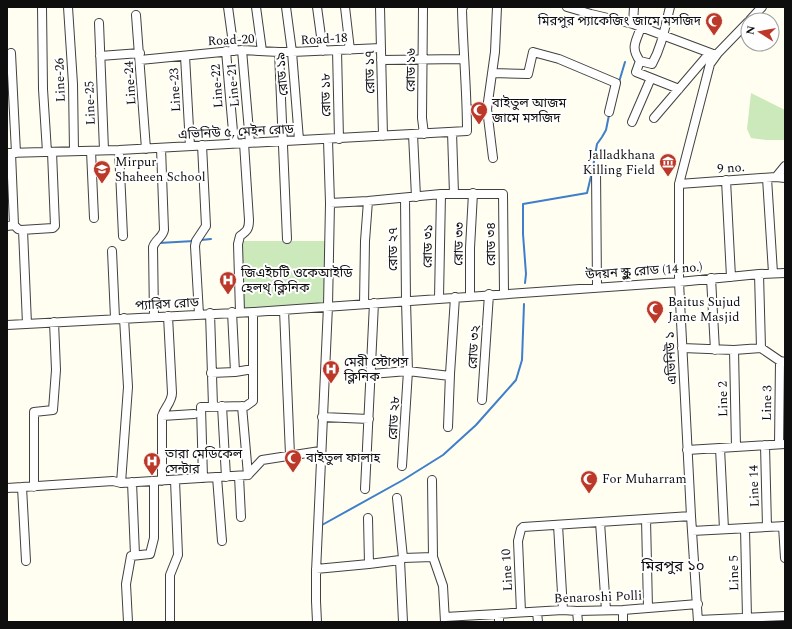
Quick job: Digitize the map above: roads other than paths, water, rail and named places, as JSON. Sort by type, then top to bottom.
[{"type":"street","points":[[11,53],[12,153],[10,225],[23,230],[54,227],[50,152],[43,89],[42,7]]},
{"type":"street","name":"Line-26","points":[[68,7],[73,84],[74,151]]},
{"type":"street","points":[[228,7],[234,51]]},
{"type":"street","points":[[256,7],[262,51]]},
{"type":"street","name":"রোড ১৯","points":[[286,7],[292,52],[299,140]]},
{"type":"street","points":[[317,7],[323,51]]},
{"type":"street","points":[[345,7],[350,50]]},
{"type":"street","name":"রোড ১৭","points":[[380,7],[383,136]]},
{"type":"street","name":"রোড ১৬","points":[[423,7],[424,59],[422,118],[424,134]]},
{"type":"street","points":[[463,7],[463,59],[467,110],[487,109]]},
{"type":"street","points":[[492,158],[487,109],[498,7]]},
{"type":"street","points":[[567,7],[637,25],[715,54]]},
{"type":"street","points":[[634,7],[637,25],[634,50],[635,54],[640,61],[652,64],[664,35],[670,7]]},
{"type":"street","name":"Line-24","points":[[136,15],[146,148]]},
{"type":"street","name":"Line-25","points":[[99,23],[104,150]]},
{"type":"street","points":[[654,118],[706,56],[715,54],[740,30]]},
{"type":"street","name":"Road-18","points":[[292,52],[381,48]]},
{"type":"street","name":"রোড ১৮","points":[[337,50],[339,138]]},
{"type":"street","name":"Road-20","points":[[140,56],[185,56],[234,51],[292,52]]},
{"type":"street","name":"Line-21","points":[[234,51],[247,143],[249,220],[249,228],[240,236],[238,244],[235,372]]},
{"type":"street","name":"Line-22","points":[[234,51],[234,144]]},
{"type":"street","points":[[279,52],[287,239]]},
{"type":"street","points":[[492,73],[528,74],[533,52],[559,59],[616,83],[609,112]]},
{"type":"street","name":"এভিনিউ ১","points":[[698,621],[696,531],[691,516],[679,282],[679,184],[710,64],[715,54]]},
{"type":"street","points":[[100,56],[140,56]]},
{"type":"street","name":"Line-23","points":[[185,56],[190,146]]},
{"type":"street","points":[[381,60],[463,59]]},
{"type":"street","points":[[640,61],[636,72],[679,89]]},
{"type":"street","points":[[632,122],[651,78]]},
{"type":"street","name":"এভিনিউ ৫, মেইন রোড","points":[[12,153],[119,150],[299,140],[328,140],[339,138],[467,131],[467,110]]},
{"type":"street","points":[[452,132],[454,194]]},
{"type":"street","points":[[413,134],[416,197]]},
{"type":"street","points":[[317,622],[316,569],[320,451],[328,306],[330,203],[328,140]]},
{"type":"street","points":[[199,314],[195,246],[196,241],[206,226],[202,145]]},
{"type":"street","points":[[154,316],[153,247],[164,232],[161,148]]},
{"type":"street","points":[[119,150],[123,236]]},
{"type":"street","points":[[91,151],[94,218]]},
{"type":"street","points":[[776,177],[785,166]]},
{"type":"street","points":[[596,169],[597,287]]},
{"type":"street","name":"9 no.","points":[[679,184],[776,177],[785,178]]},
{"type":"street","points":[[767,178],[773,273]]},
{"type":"street","points":[[726,180],[731,277]]},
{"type":"street","points":[[330,203],[441,194],[473,193]]},
{"type":"street","name":"রোড ৩৪","points":[[473,193],[503,194],[504,293]]},
{"type":"street","name":"রোড ৩৩","points":[[470,296],[470,248],[473,193]]},
{"type":"street","name":"রোড ৩১","points":[[439,298],[441,194]]},
{"type":"street","name":"রোড ২৭","points":[[405,198],[406,300]]},
{"type":"street","points":[[364,304],[365,241],[368,201]]},
{"type":"street","points":[[23,230],[27,324]]},
{"type":"street","points":[[112,251],[115,318]]},
{"type":"street","name":"উদয়ন স্কুল রোড (14 no.)","points":[[504,293],[679,282],[711,278],[785,273]]},
{"type":"street","points":[[759,274],[761,348]]},
{"type":"street","points":[[711,278],[715,350]]},
{"type":"street","name":"প্যারিস রোড","points":[[7,324],[253,312],[504,293]]},
{"type":"street","name":"রোড ৩২","points":[[482,400],[489,294]]},
{"type":"street","points":[[448,427],[455,297]]},
{"type":"street","name":"রোড ২৮","points":[[402,466],[408,371],[406,300]]},
{"type":"street","points":[[365,489],[368,419],[372,374],[374,303]]},
{"type":"street","points":[[284,310],[290,456]]},
{"type":"street","points":[[203,478],[201,407],[246,406],[253,401],[253,312]]},
{"type":"street","points":[[210,314],[213,406]]},
{"type":"street","points":[[128,622],[126,584],[131,556],[150,554],[154,538],[162,416],[165,408],[172,398],[168,316]]},
{"type":"street","points":[[121,482],[128,387],[124,318]]},
{"type":"street","points":[[34,487],[34,412],[53,410],[56,370],[54,322]]},
{"type":"street","points":[[682,348],[734,350],[761,348],[782,361]]},
{"type":"street","name":"Line 2","points":[[734,350],[736,447]]},
{"type":"street","name":"Line 3","points":[[782,361],[782,444]]},
{"type":"street","points":[[212,373],[235,372],[253,369]]},
{"type":"street","points":[[372,374],[408,371],[450,376]]},
{"type":"street","points":[[222,406],[226,477]]},
{"type":"street","points":[[242,406],[248,476]]},
{"type":"street","points":[[162,416],[194,414]]},
{"type":"street","points":[[322,417],[368,419]]},
{"type":"street","points":[[687,450],[782,444]]},
{"type":"street","name":"Line 14","points":[[765,445],[767,527]]},
{"type":"street","points":[[720,448],[724,529]]},
{"type":"street","points":[[7,488],[113,481],[132,482],[248,476],[262,460],[320,451]]},
{"type":"street","points":[[239,476],[240,517]]},
{"type":"street","points":[[217,478],[222,542]]},
{"type":"street","points":[[170,622],[170,575],[178,555],[175,480]]},
{"type":"street","points":[[432,480],[433,557],[443,586],[445,620]]},
{"type":"street","points":[[132,482],[135,555]]},
{"type":"street","points":[[22,487],[26,561]]},
{"type":"street","points":[[396,498],[401,559],[403,622]]},
{"type":"street","points":[[563,610],[558,525],[691,516]]},
{"type":"street","points":[[368,518],[369,564]]},
{"type":"street","points":[[646,519],[648,608]]},
{"type":"street","points":[[600,522],[606,610]]},
{"type":"street","name":"Line 10","points":[[521,612],[518,540],[520,529],[522,527],[558,525]]},
{"type":"street","points":[[696,531],[784,526],[785,558]]},
{"type":"street","name":"Line 5","points":[[745,528],[747,618]]},
{"type":"street","points":[[316,569],[369,564],[401,559],[433,557]]},
{"type":"street","name":"Benaroshi Polli","points":[[445,620],[499,618],[521,612],[622,610],[698,604]]},
{"type":"street","points":[[622,610],[623,622]]},
{"type":"street","points":[[577,611],[578,622]]},
{"type":"street","points":[[537,612],[538,622]]},
{"type":"street","points":[[698,621],[747,618],[775,619],[785,616]]},
{"type":"waterway","points":[[619,82],[625,62]]},
{"type":"waterway","points":[[593,167],[597,144],[606,130],[609,115]]},
{"type":"waterway","points":[[525,283],[526,274],[523,234],[523,204],[587,193],[592,172]]},
{"type":"waterway","points":[[201,240],[211,239]]},
{"type":"waterway","points":[[159,243],[194,241]]},
{"type":"waterway","points":[[322,525],[403,480],[443,455],[476,425],[516,380],[522,360],[524,304]]},
{"type":"place","name":"মিরপুর প্যাকেজিং জামে মসজিদ","points":[[714,36]]},
{"type":"place","name":"বাইতুল আজম জামে মসজিদ","points":[[479,125]]},
{"type":"place","name":"Jalladkhana Killing Field","points":[[668,177]]},
{"type":"place","name":"Mirpur Shaheen School","points":[[102,184]]},
{"type":"place","name":"জিএইচটি ওকেআইডি হেলথ্ ক্লিনিক","points":[[228,295]]},
{"type":"place","name":"Baitus Sujud Jame Masjid","points":[[655,324]]},
{"type":"place","name":"মেরী স্টোপস ক্লিনিক","points":[[331,384]]},
{"type":"place","name":"বাইতুল ফালাহ","points":[[293,473]]},
{"type":"place","name":"তারা মেডিকেল সেন্টার","points":[[152,476]]},
{"type":"place","name":"For Muharram","points":[[589,494]]},
{"type":"district","name":"মিরপুর ১০","points":[[673,566]]}]
